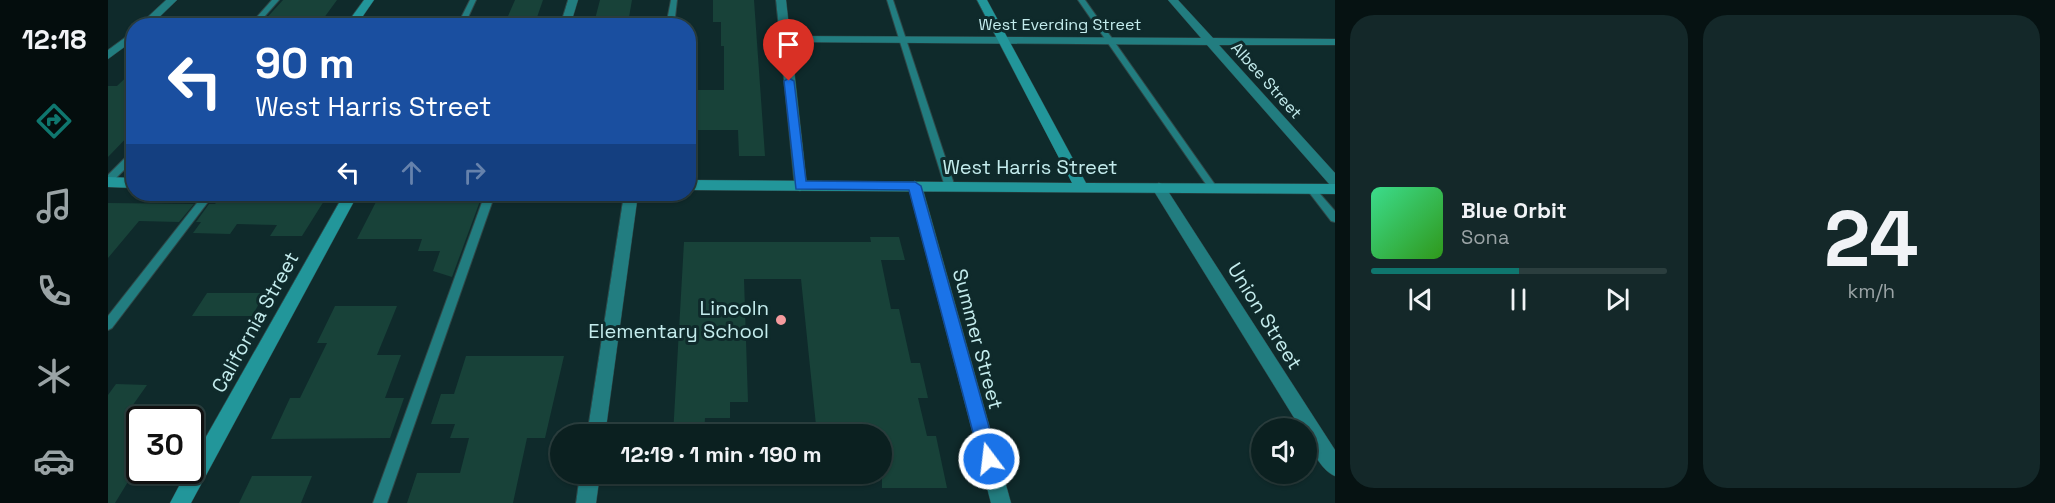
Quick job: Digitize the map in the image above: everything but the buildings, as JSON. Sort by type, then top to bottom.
[{"type":"street","points":[[152,18],[172,0]]},
{"type":"street","points":[[356,18],[369,0]]},
{"type":"street","points":[[567,18],[573,0]]},
{"type":"street","points":[[781,0],[800,186]]},
{"type":"street","points":[[982,0],[1081,188]]},
{"type":"street","name":"Albee Street","points":[[1173,0],[1335,182]]},
{"type":"street","name":"West Everding Street","points":[[785,39],[1335,42]]},
{"type":"street","points":[[108,56],[126,41]]},
{"type":"street","points":[[108,182],[126,183]]},
{"type":"street","name":"West Harris Street","points":[[696,185],[1335,189]]},
{"type":"street","name":"Summer Street","points":[[915,186],[1001,503]]},
{"type":"street","name":"Union Street","points":[[1159,188],[1335,467]]},
{"type":"street","name":"California Street","points":[[180,503],[347,201]]},
{"type":"street","points":[[598,424],[630,201]]},
{"type":"street","points":[[586,503],[589,484]]},
{"type":"lane","points":[[259,18],[276,0]]},
{"type":"lane","points":[[464,18],[473,0]]},
{"type":"lane","points":[[671,18],[674,0]]},
{"type":"lane","points":[[890,0],[950,187]]},
{"type":"lane","points":[[1081,0],[1213,188]]},
{"type":"lane","points":[[108,182],[126,163]]},
{"type":"lane","points":[[1311,189],[1335,218]]},
{"type":"lane","points":[[108,325],[204,201]]},
{"type":"lane","points":[[380,503],[488,201]]},
{"type":"place","name":"Lincoln Elementary School","points":[[781,320]]},
{"type":"route","points":[[789,81],[800,186],[915,186],[989,459]]}]
